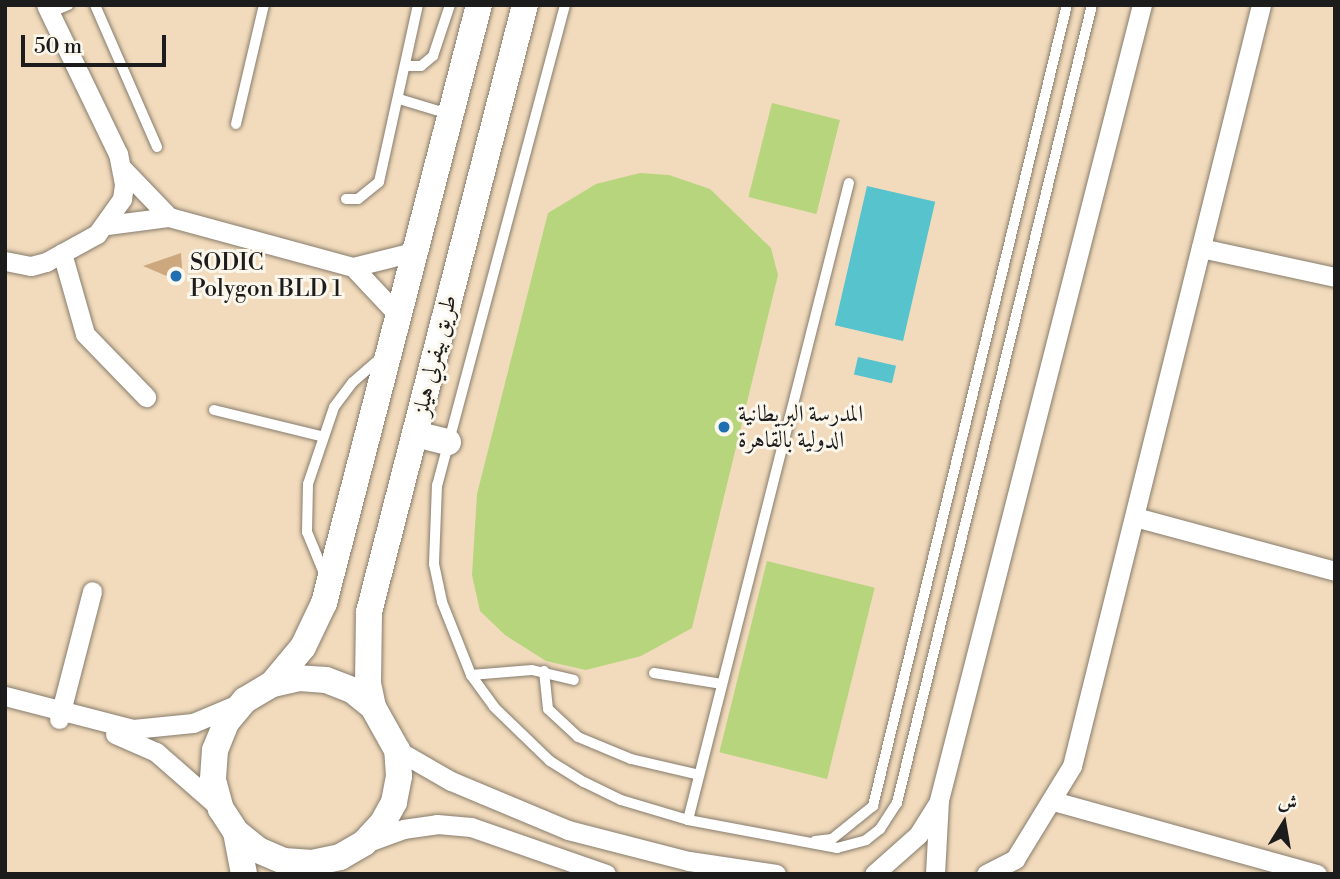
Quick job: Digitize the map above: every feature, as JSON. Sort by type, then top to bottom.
[{"type":"street","name":"طريق بيفرلي هيلز","points":[[272,684],[303,647],[329,583],[418,251],[479,5]]},
{"type":"street","name":"طريق بيفرلي هيلز","points":[[373,707],[365,660],[367,624],[525,5]]},
{"type":"street","points":[[935,874],[939,800],[1142,5]]},
{"type":"street","points":[[986,874],[1004,870],[1053,801],[1072,766],[1261,5]]},
{"type":"street","points":[[48,9],[123,169],[169,217]]},
{"type":"street","points":[[107,225],[122,199],[123,169]]},
{"type":"street","points":[[5,261],[31,266],[62,253],[107,225],[169,217],[353,267],[418,251]]},
{"type":"street","points":[[1201,247],[1335,278]]},
{"type":"street","points":[[62,253],[85,334],[146,397]]},
{"type":"street","points":[[353,267],[400,317]]},
{"type":"street","points":[[415,434],[448,442]]},
{"type":"street","points":[[1135,517],[1335,571]]},
{"type":"street","points":[[60,715],[92,592]]},
{"type":"street","points":[[5,696],[60,715],[138,742],[173,766],[221,809],[236,832],[258,850],[284,861],[331,865],[364,843],[382,824],[394,802],[399,776],[397,750],[373,707],[352,690],[326,680],[299,678],[272,684],[245,700],[193,723],[148,730],[60,715],[5,706]]},
{"type":"street","points":[[221,809],[213,780],[215,750],[226,723],[245,700]]},
{"type":"street","points":[[397,750],[451,781],[568,830],[687,867],[776,874]]},
{"type":"street","points":[[874,874],[918,835],[939,800]]},
{"type":"street","points":[[1053,801],[1317,874]]},
{"type":"street","points":[[364,843],[403,829],[436,824],[466,827],[606,874]]},
{"type":"street","points":[[236,832],[244,874]]},
{"type":"lane","points":[[48,9],[68,5]]},
{"type":"lane","points":[[95,5],[157,148]]},
{"type":"lane","points":[[236,124],[264,5]]},
{"type":"lane","points":[[346,199],[358,199],[379,181],[407,66],[418,5]]},
{"type":"lane","points":[[407,66],[421,66],[433,56],[450,5]]},
{"type":"lane","points":[[565,5],[436,485],[434,564],[450,627],[471,675],[503,717],[550,761],[621,800],[688,820],[837,848],[866,840],[891,816],[1092,5]]},
{"type":"lane","points":[[808,842],[832,839],[852,826],[873,806],[1067,5]]},
{"type":"lane","points":[[399,99],[451,115]]},
{"type":"lane","points":[[688,820],[849,183]]},
{"type":"lane","points":[[329,583],[311,548],[305,516],[321,436],[348,388],[391,349]]},
{"type":"lane","points":[[214,410],[321,436]]},
{"type":"lane","points":[[471,675],[544,671],[575,680]]},
{"type":"lane","points":[[544,671],[548,709],[578,737],[631,759],[699,775]]},
{"type":"lane","points":[[654,673],[722,684]]},
{"type":"lane","points":[[873,806],[891,816]]},
{"type":"lane","points":[[852,826],[866,840]]},
{"type":"green space","points":[[772,103],[840,120],[816,214],[749,197]]},
{"type":"green space","points":[[640,173],[669,175],[710,189],[771,248],[778,275],[692,628],[641,656],[586,670],[546,661],[505,635],[480,611],[472,575],[477,494],[548,213],[596,184]]},
{"type":"green space","points":[[767,561],[875,588],[827,779],[719,752]]},
{"type":"water","points":[[867,186],[935,202],[903,341],[835,325]]},
{"type":"water","points":[[858,357],[896,366],[892,383],[854,375]]},
{"type":"building","points":[[181,253],[183,283],[143,266]]},
{"type":"place","name":"SODIC Polygon BLD 1","points":[[176,276]]},
{"type":"place","name":"المدرسة البريطانية الدولية بالقاهرة","points":[[724,427]]}]
